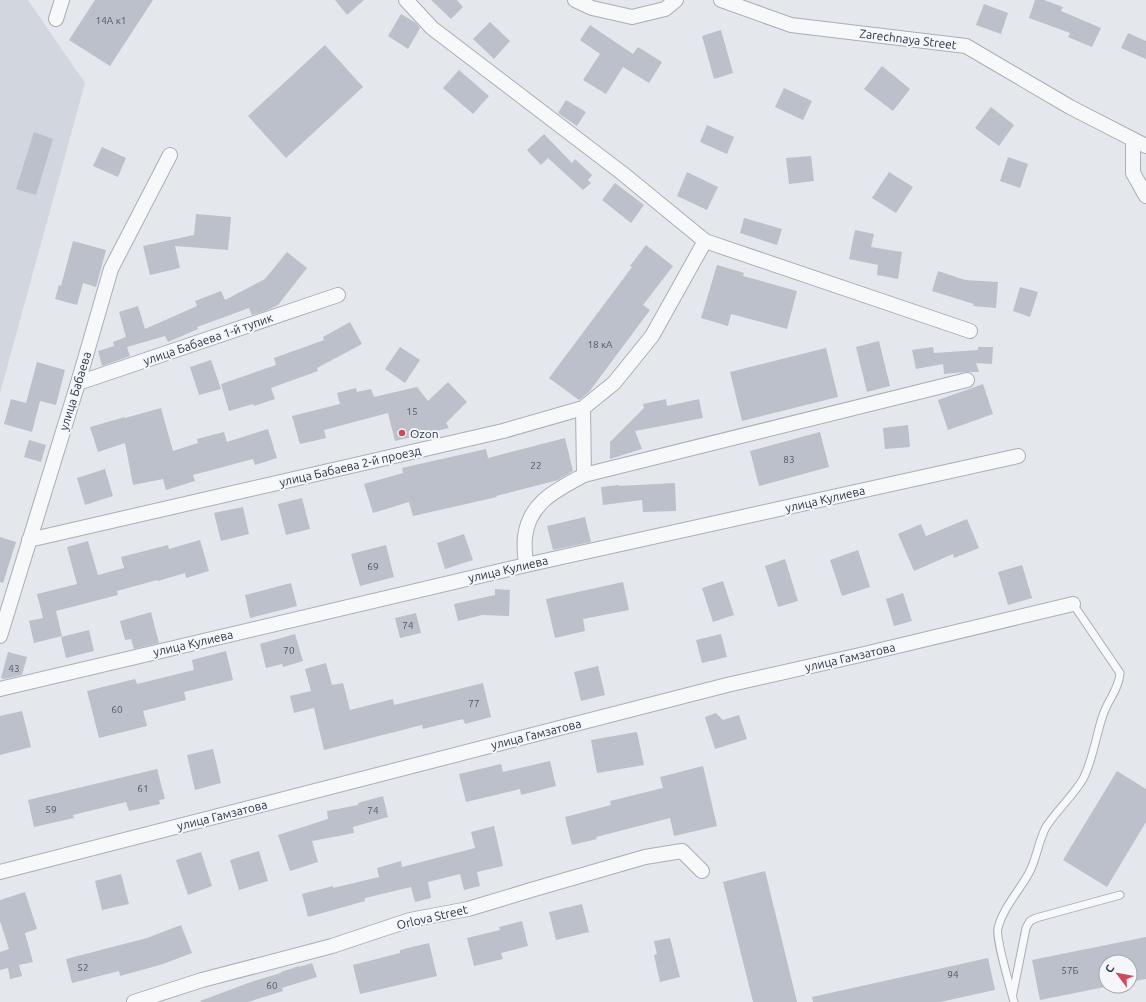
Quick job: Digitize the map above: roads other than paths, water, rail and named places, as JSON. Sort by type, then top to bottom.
[{"type":"street","points":[[56,19],[62,0]]},
{"type":"street","points":[[406,0],[432,28],[622,173],[705,242],[970,330]]},
{"type":"street","points":[[575,0],[592,8],[632,17],[665,9],[676,0]]},
{"type":"street","name":"Zarechnaya Street","points":[[721,0],[791,25],[966,46],[1070,107],[1140,143]]},
{"type":"street","points":[[1140,143],[1133,173],[1146,196]]},
{"type":"street","name":"улица Бабаева","points":[[0,636],[78,383],[111,269],[170,155]]},
{"type":"street","name":"улица Бабаева 2-й проезд","points":[[29,540],[503,431],[583,408],[614,383],[652,336],[705,242]]},
{"type":"street","name":"улица Бабаева 1-й тупик","points":[[78,383],[338,295]]},
{"type":"street","points":[[526,565],[525,537],[532,513],[550,494],[584,476],[967,380]]},
{"type":"street","points":[[583,408],[584,476]]},
{"type":"street","name":"улица Кулиева","points":[[0,689],[526,565],[1018,456]]},
{"type":"street","name":"улица Гамзатова","points":[[0,872],[727,685],[1073,604]]},
{"type":"street","name":"Orlova Street","points":[[134,1002],[202,980],[332,946],[410,920],[468,909],[644,857],[682,851],[702,871]]},
{"type":"lane","points":[[1013,999],[997,930],[1004,913],[1035,861],[1041,839],[1047,827],[1082,779],[1087,769],[1104,713],[1119,682],[1120,673],[1073,604]]},
{"type":"lane","points":[[1013,999],[1026,928],[1030,921],[1036,918],[1120,895]]},
{"type":"place","name":"Ozon","points":[[402,433]]}]
